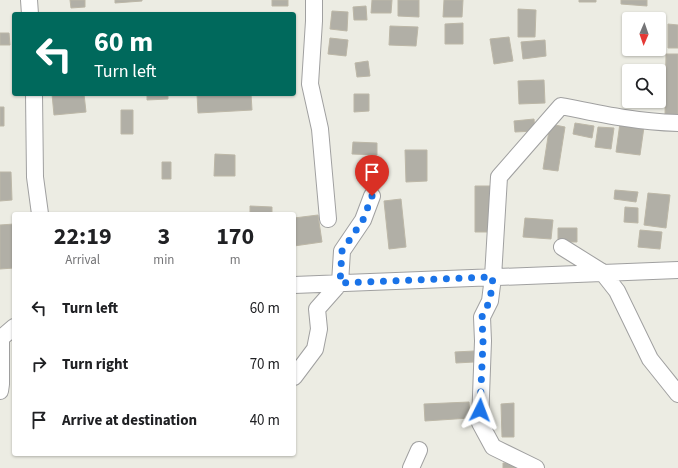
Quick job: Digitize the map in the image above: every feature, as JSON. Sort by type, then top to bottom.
[{"type":"street","points":[[29,0],[30,12]]},
{"type":"street","points":[[314,0],[310,84],[320,129],[328,219]]},
{"type":"street","points":[[34,96],[35,178],[40,212]]},
{"type":"street","points":[[536,468],[493,448],[480,423],[483,342],[482,317],[490,300],[493,277],[499,177],[561,106],[616,117],[655,122],[678,123]]},
{"type":"street","points":[[296,374],[314,349],[319,329],[317,309],[340,283],[342,251],[363,220],[372,196]]},
{"type":"street","points":[[562,247],[602,272],[617,291],[650,359],[678,394]]},
{"type":"street","points":[[296,285],[678,270]]},
{"type":"street","points":[[0,391],[0,339],[12,329]]},
{"type":"street","points":[[411,468],[419,450]]},
{"type":"building","points":[[70,0],[85,0],[85,7],[71,8]]},
{"type":"building","points":[[115,0],[142,0],[142,1],[115,3]]},
{"type":"building","points":[[272,0],[288,0],[288,6],[272,6]]},
{"type":"building","points":[[372,0],[392,0],[391,13],[371,13]]},
{"type":"building","points":[[398,0],[419,0],[419,17],[398,16]]},
{"type":"building","points":[[444,0],[463,0],[462,17],[443,17]]},
{"type":"building","points":[[579,0],[596,0],[596,2],[579,2]]},
{"type":"building","points":[[621,0],[647,0],[647,6],[621,4]]},
{"type":"building","points":[[366,6],[367,20],[354,20],[353,7]]},
{"type":"building","points":[[518,9],[536,10],[535,37],[518,37]]},
{"type":"building","points":[[332,11],[348,12],[347,31],[330,29]]},
{"type":"building","points":[[463,23],[463,44],[445,44],[445,24]]},
{"type":"building","points":[[668,24],[678,25],[678,48],[668,48]]},
{"type":"building","points":[[390,26],[418,27],[416,46],[389,45]]},
{"type":"building","points":[[0,33],[9,33],[10,45],[0,45]]},
{"type":"building","points":[[509,37],[513,61],[494,64],[490,39]]},
{"type":"building","points":[[330,38],[348,40],[346,56],[328,54]]},
{"type":"building","points":[[545,40],[546,56],[523,59],[521,42]]},
{"type":"building","points":[[666,54],[678,54],[678,116],[665,116]]},
{"type":"building","points":[[368,61],[370,76],[357,77],[355,63]]},
{"type":"building","points":[[544,80],[545,103],[519,104],[518,81]]},
{"type":"building","points":[[354,94],[369,94],[369,111],[354,112]]},
{"type":"building","points":[[52,96],[84,96],[86,112],[54,115]]},
{"type":"building","points":[[147,96],[168,96],[168,99],[147,100]]},
{"type":"building","points":[[197,96],[251,96],[252,110],[198,113]]},
{"type":"building","points":[[0,107],[4,107],[4,126],[0,126]]},
{"type":"building","points":[[121,110],[133,110],[133,134],[121,134]]},
{"type":"building","points":[[534,119],[535,131],[515,132],[514,121]]},
{"type":"building","points":[[575,123],[594,126],[592,138],[573,134]]},
{"type":"building","points":[[620,123],[644,127],[640,155],[616,152]]},
{"type":"building","points":[[550,124],[565,127],[558,171],[543,169]]},
{"type":"building","points":[[598,127],[614,128],[611,149],[595,147]]},
{"type":"building","points":[[353,142],[377,143],[377,155],[352,154]]},
{"type":"building","points":[[405,150],[427,150],[427,181],[406,182]]},
{"type":"building","points":[[215,154],[235,155],[235,176],[214,176]]},
{"type":"building","points":[[162,162],[171,162],[171,179],[162,179]]},
{"type":"building","points":[[0,172],[11,172],[12,200],[0,201]]},
{"type":"building","points":[[475,186],[490,186],[490,232],[475,232]]},
{"type":"building","points":[[615,190],[638,192],[636,202],[614,199]]},
{"type":"building","points":[[648,193],[670,195],[666,228],[644,225]]},
{"type":"building","points":[[401,199],[406,247],[389,249],[384,201]]},
{"type":"building","points":[[250,206],[272,207],[272,212],[250,212]]},
{"type":"building","points":[[625,207],[638,208],[638,223],[624,222]]},
{"type":"building","points":[[318,215],[322,242],[296,246],[296,218]]},
{"type":"building","points":[[525,218],[553,220],[551,239],[523,237]]},
{"type":"building","points":[[12,224],[12,268],[0,269],[0,225]]},
{"type":"building","points":[[558,228],[577,228],[577,242],[558,242]]},
{"type":"building","points":[[640,230],[662,232],[660,249],[638,247]]},
{"type":"building","points":[[474,351],[474,362],[456,363],[455,352]]},
{"type":"building","points":[[469,402],[470,418],[425,421],[424,404]]},
{"type":"building","points":[[514,403],[514,437],[502,437],[501,404]]},
{"type":"building","points":[[503,463],[517,463],[517,468],[503,468]]},
{"type":"route","points":[[372,196],[363,220],[342,251],[340,283],[493,277],[490,300],[482,317],[483,342],[480,410]]}]
